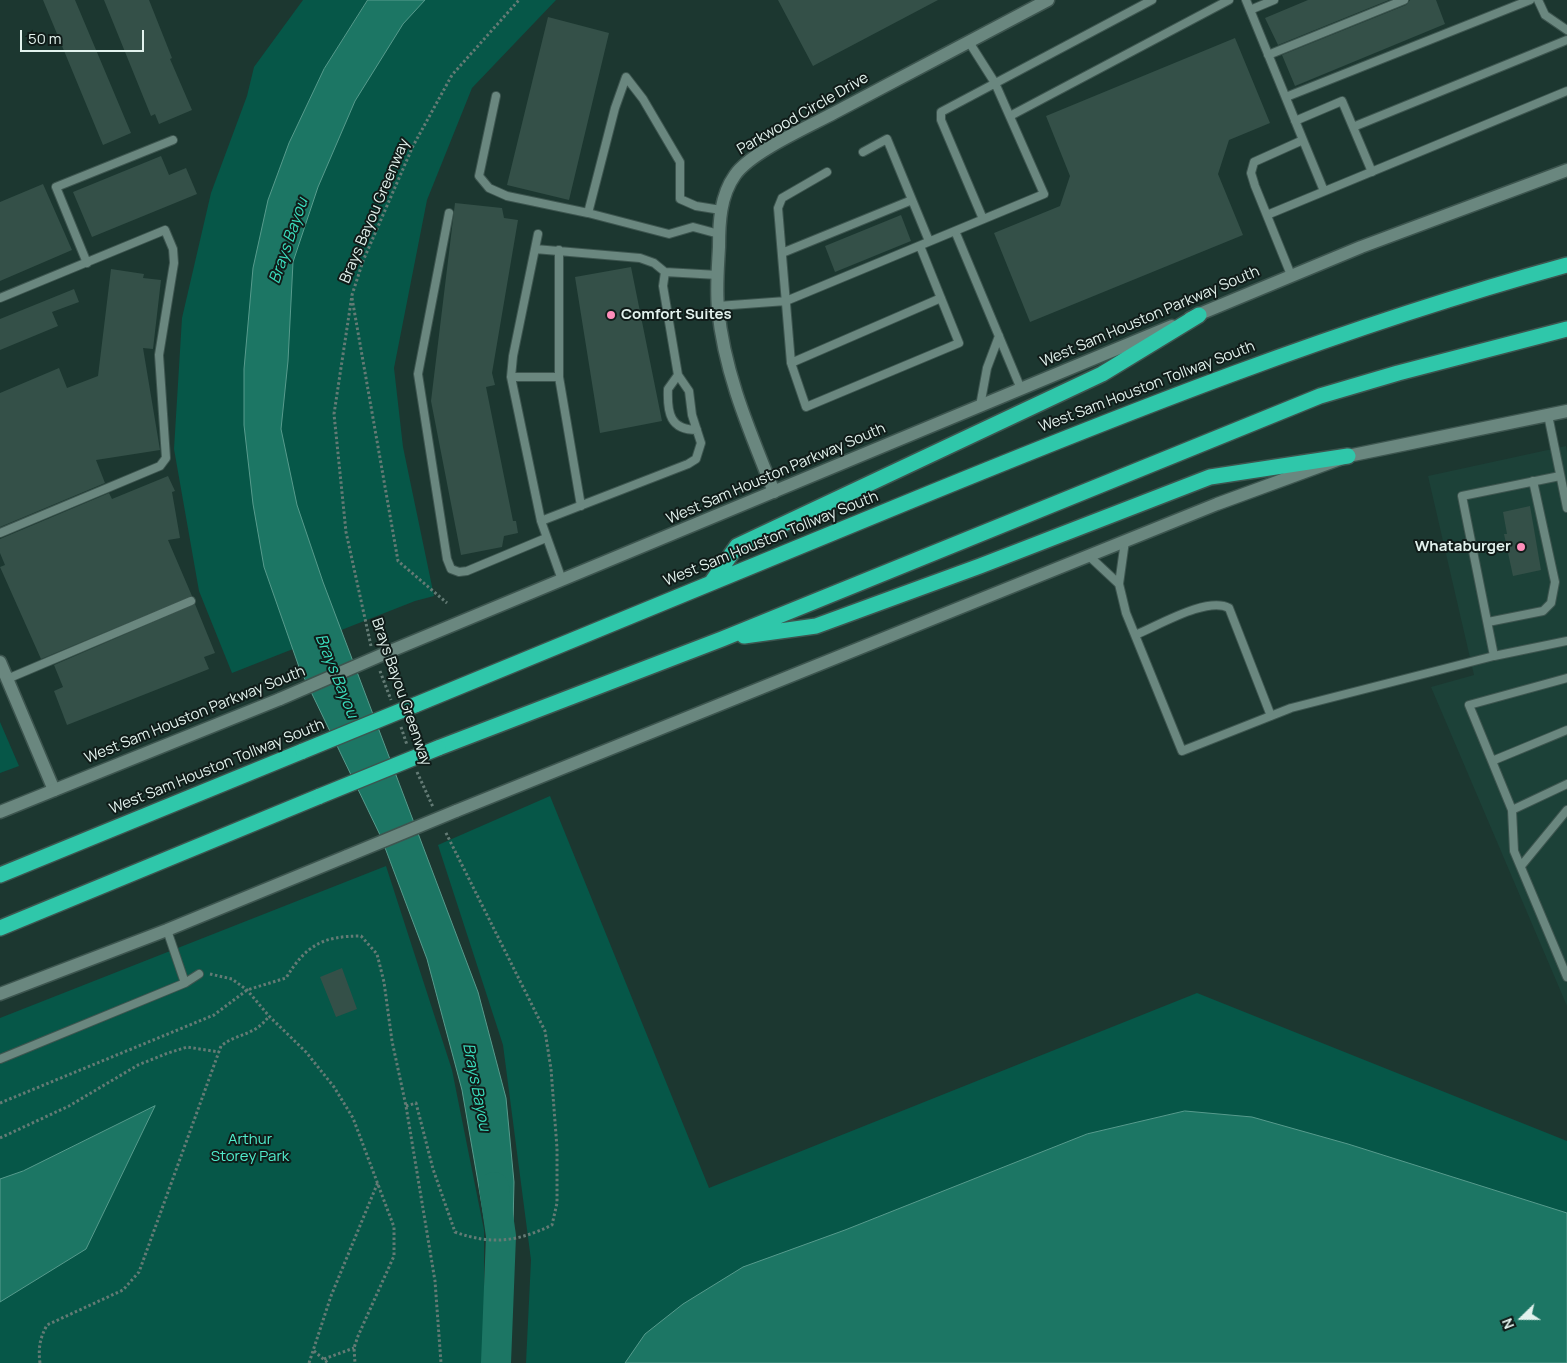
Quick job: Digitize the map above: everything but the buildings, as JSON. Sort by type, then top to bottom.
[{"type":"highway","name":"West Sam Houston Tollway South","points":[[0,875],[1067,436],[1199,384],[1389,319],[1567,265]]},
{"type":"highway","points":[[711,583],[736,546],[1102,374],[1198,315]]},
{"type":"highway","points":[[0,928],[438,748],[722,638],[1320,396],[1398,373],[1567,329]]},
{"type":"highway","points":[[722,638],[816,626],[980,566],[1210,477],[1348,456]]},
{"type":"main road","name":"Parkwood Circle Drive","points":[[774,492],[743,415],[728,370],[718,306],[721,210],[725,192],[734,175],[747,161],[1048,0]]},
{"type":"main road","name":"West Sam Houston Parkway South","points":[[0,812],[280,699],[1291,275],[1456,210],[1567,170]]},
{"type":"main road","points":[[0,994],[167,930],[1217,504],[1348,456],[1567,411]]},
{"type":"main road","points":[[0,662],[54,790]]},
{"type":"lane","points":[[983,219],[941,120],[941,112],[1152,0]]},
{"type":"lane","points":[[1010,116],[1229,0]]},
{"type":"lane","points":[[1246,0],[1324,191]]},
{"type":"lane","points":[[1250,10],[1274,0]]},
{"type":"lane","points":[[1268,55],[1404,0]]},
{"type":"lane","points":[[1286,98],[1530,0]]},
{"type":"lane","points":[[1538,0],[1545,15],[1567,30]]},
{"type":"lane","points":[[1353,127],[1567,40]]},
{"type":"lane","points":[[718,306],[786,301],[1044,194],[995,83],[969,42]]},
{"type":"lane","points":[[588,213],[615,108],[626,77],[643,99],[680,162],[680,199],[696,206],[721,210]]},
{"type":"lane","points":[[1267,215],[1567,91]]},
{"type":"lane","points":[[496,96],[479,176],[488,188],[507,196],[588,213],[669,234],[694,227],[719,234]]},
{"type":"lane","points":[[1295,121],[1342,101],[1372,172]]},
{"type":"lane","points":[[863,152],[887,139],[929,242]]},
{"type":"lane","points":[[87,262],[56,186],[174,140]]},
{"type":"lane","points":[[1291,275],[1251,173],[1254,162],[1303,140]]},
{"type":"lane","points":[[827,172],[782,198],[778,208],[791,363],[806,407],[960,343],[920,246]]},
{"type":"lane","points":[[782,253],[912,200]]},
{"type":"lane","points":[[449,213],[418,374],[447,559],[451,569],[458,572],[467,571],[546,538]]},
{"type":"lane","points":[[0,298],[165,230],[173,249],[174,263],[159,355],[166,458],[160,466],[0,533]]},
{"type":"lane","points":[[956,230],[1021,389]]},
{"type":"lane","points":[[538,234],[513,356],[511,377],[541,521],[562,580]]},
{"type":"lane","points":[[535,249],[640,258],[654,263],[665,272],[718,276]]},
{"type":"lane","points":[[559,250],[559,377],[581,506]]},
{"type":"lane","points":[[541,521],[696,459],[701,443],[692,415],[688,391],[678,375],[663,286],[665,272]]},
{"type":"lane","points":[[791,363],[942,298]]},
{"type":"lane","points":[[980,406],[987,368],[999,336]]},
{"type":"lane","points":[[678,375],[668,389],[672,418],[676,426],[684,430],[697,430]]},
{"type":"lane","points":[[511,377],[559,377]]},
{"type":"lane","points":[[1548,415],[1560,476],[1565,487],[1567,508]]},
{"type":"lane","points":[[1494,656],[1462,496],[1560,476]]},
{"type":"lane","points":[[1488,622],[1543,611],[1551,603],[1554,582],[1533,481]]},
{"type":"lane","points":[[1125,541],[1119,584],[1135,635],[1182,751],[1291,708],[1494,656],[1567,641]]},
{"type":"lane","points":[[1089,556],[1119,584]]},
{"type":"lane","points":[[7,679],[191,601]]},
{"type":"lane","points":[[1135,635],[1208,604],[1222,604],[1229,608],[1271,716]]},
{"type":"lane","points":[[1567,678],[1469,706],[1512,810],[1514,851],[1567,977]]},
{"type":"lane","points":[[1492,760],[1567,730]]},
{"type":"lane","points":[[1512,810],[1567,784]]},
{"type":"lane","points":[[1521,866],[1567,810]]},
{"type":"lane","points":[[167,930],[185,984]]},
{"type":"lane","points":[[0,1059],[185,984],[199,974]]},
{"type":"path","name":"Brays Bayou Greenway","points":[[374,654],[367,636],[346,532],[334,414],[352,295],[363,261],[413,146],[452,75],[520,0]]},
{"type":"path","points":[[352,295],[398,561],[447,603]]},
{"type":"path","name":"Brays Bayou Greenway","points":[[377,662],[393,707]]},
{"type":"path","name":"Brays Bayou Greenway","points":[[400,724],[409,751]]},
{"type":"path","name":"Brays Bayou Greenway","points":[[416,769],[436,813]]},
{"type":"path","points":[[406,1106],[416,1103],[433,1169],[455,1232],[486,1241],[518,1239],[552,1225],[557,1203],[552,1079],[545,1032],[444,830]]},
{"type":"path","points":[[0,1104],[214,1015],[247,990],[286,978],[297,961],[313,946],[337,936],[361,936],[377,954],[406,1106],[435,1281],[441,1363]]},
{"type":"path","points":[[199,974],[224,976],[232,979],[247,990],[268,1016],[306,1052],[334,1087],[353,1118],[394,1227],[394,1256],[358,1336],[354,1348],[355,1363]]},
{"type":"path","points":[[40,1363],[38,1350],[41,1336],[47,1325],[123,1290],[139,1272],[221,1046],[228,1040],[248,1034],[262,1025],[268,1016]]},
{"type":"path","points":[[0,1138],[69,1106],[138,1066],[168,1053],[187,1047],[219,1052]]},
{"type":"path","points":[[309,1363],[331,1296],[378,1182]]},
{"type":"path","points":[[324,1359],[354,1348]]},
{"type":"path","points":[[314,1351],[328,1363]]},
{"type":"shaded area","points":[[1566,446],[1567,1006],[1431,687],[1474,675],[1428,476]]},
{"type":"green space","points":[[303,0],[556,0],[472,88],[427,200],[394,368],[403,447],[434,596],[415,601],[232,673],[199,591],[174,449],[182,318],[211,193],[247,96],[254,67]]},
{"type":"green space","points":[[0,722],[19,766],[0,773]]},
{"type":"green space","points":[[550,796],[709,1188],[1197,993],[1567,1141],[1567,1363],[526,1363],[531,1260],[503,1045],[438,845]]},
{"type":"green space","name":"Arthur Storey Park","points":[[386,866],[452,1070],[484,1230],[484,1363],[0,1363],[0,1018]]},
{"type":"water","points":[[368,0],[425,0],[403,24],[355,101],[318,187],[293,262],[288,361],[281,429],[297,505],[323,582],[478,992],[506,1098],[514,1182],[513,1225],[486,1228],[462,1090],[427,959],[381,837],[299,667],[264,567],[253,504],[244,425],[244,369],[253,268],[268,200],[289,143],[324,69]]},
{"type":"water","points":[[155,1106],[86,1249],[0,1302],[0,1179],[23,1171]]},
{"type":"water","points":[[1185,1111],[1252,1117],[1348,1144],[1567,1213],[1567,1363],[625,1363],[645,1334],[683,1304],[743,1267],[845,1230],[1087,1134]]},
{"type":"waterway","name":"Brays Bayou","points":[[494,1187],[501,1236],[496,1363]]},
{"type":"place","name":"Comfort Suites","points":[[611,315]]},
{"type":"place","name":"Whataburger","points":[[1521,547]]}]
